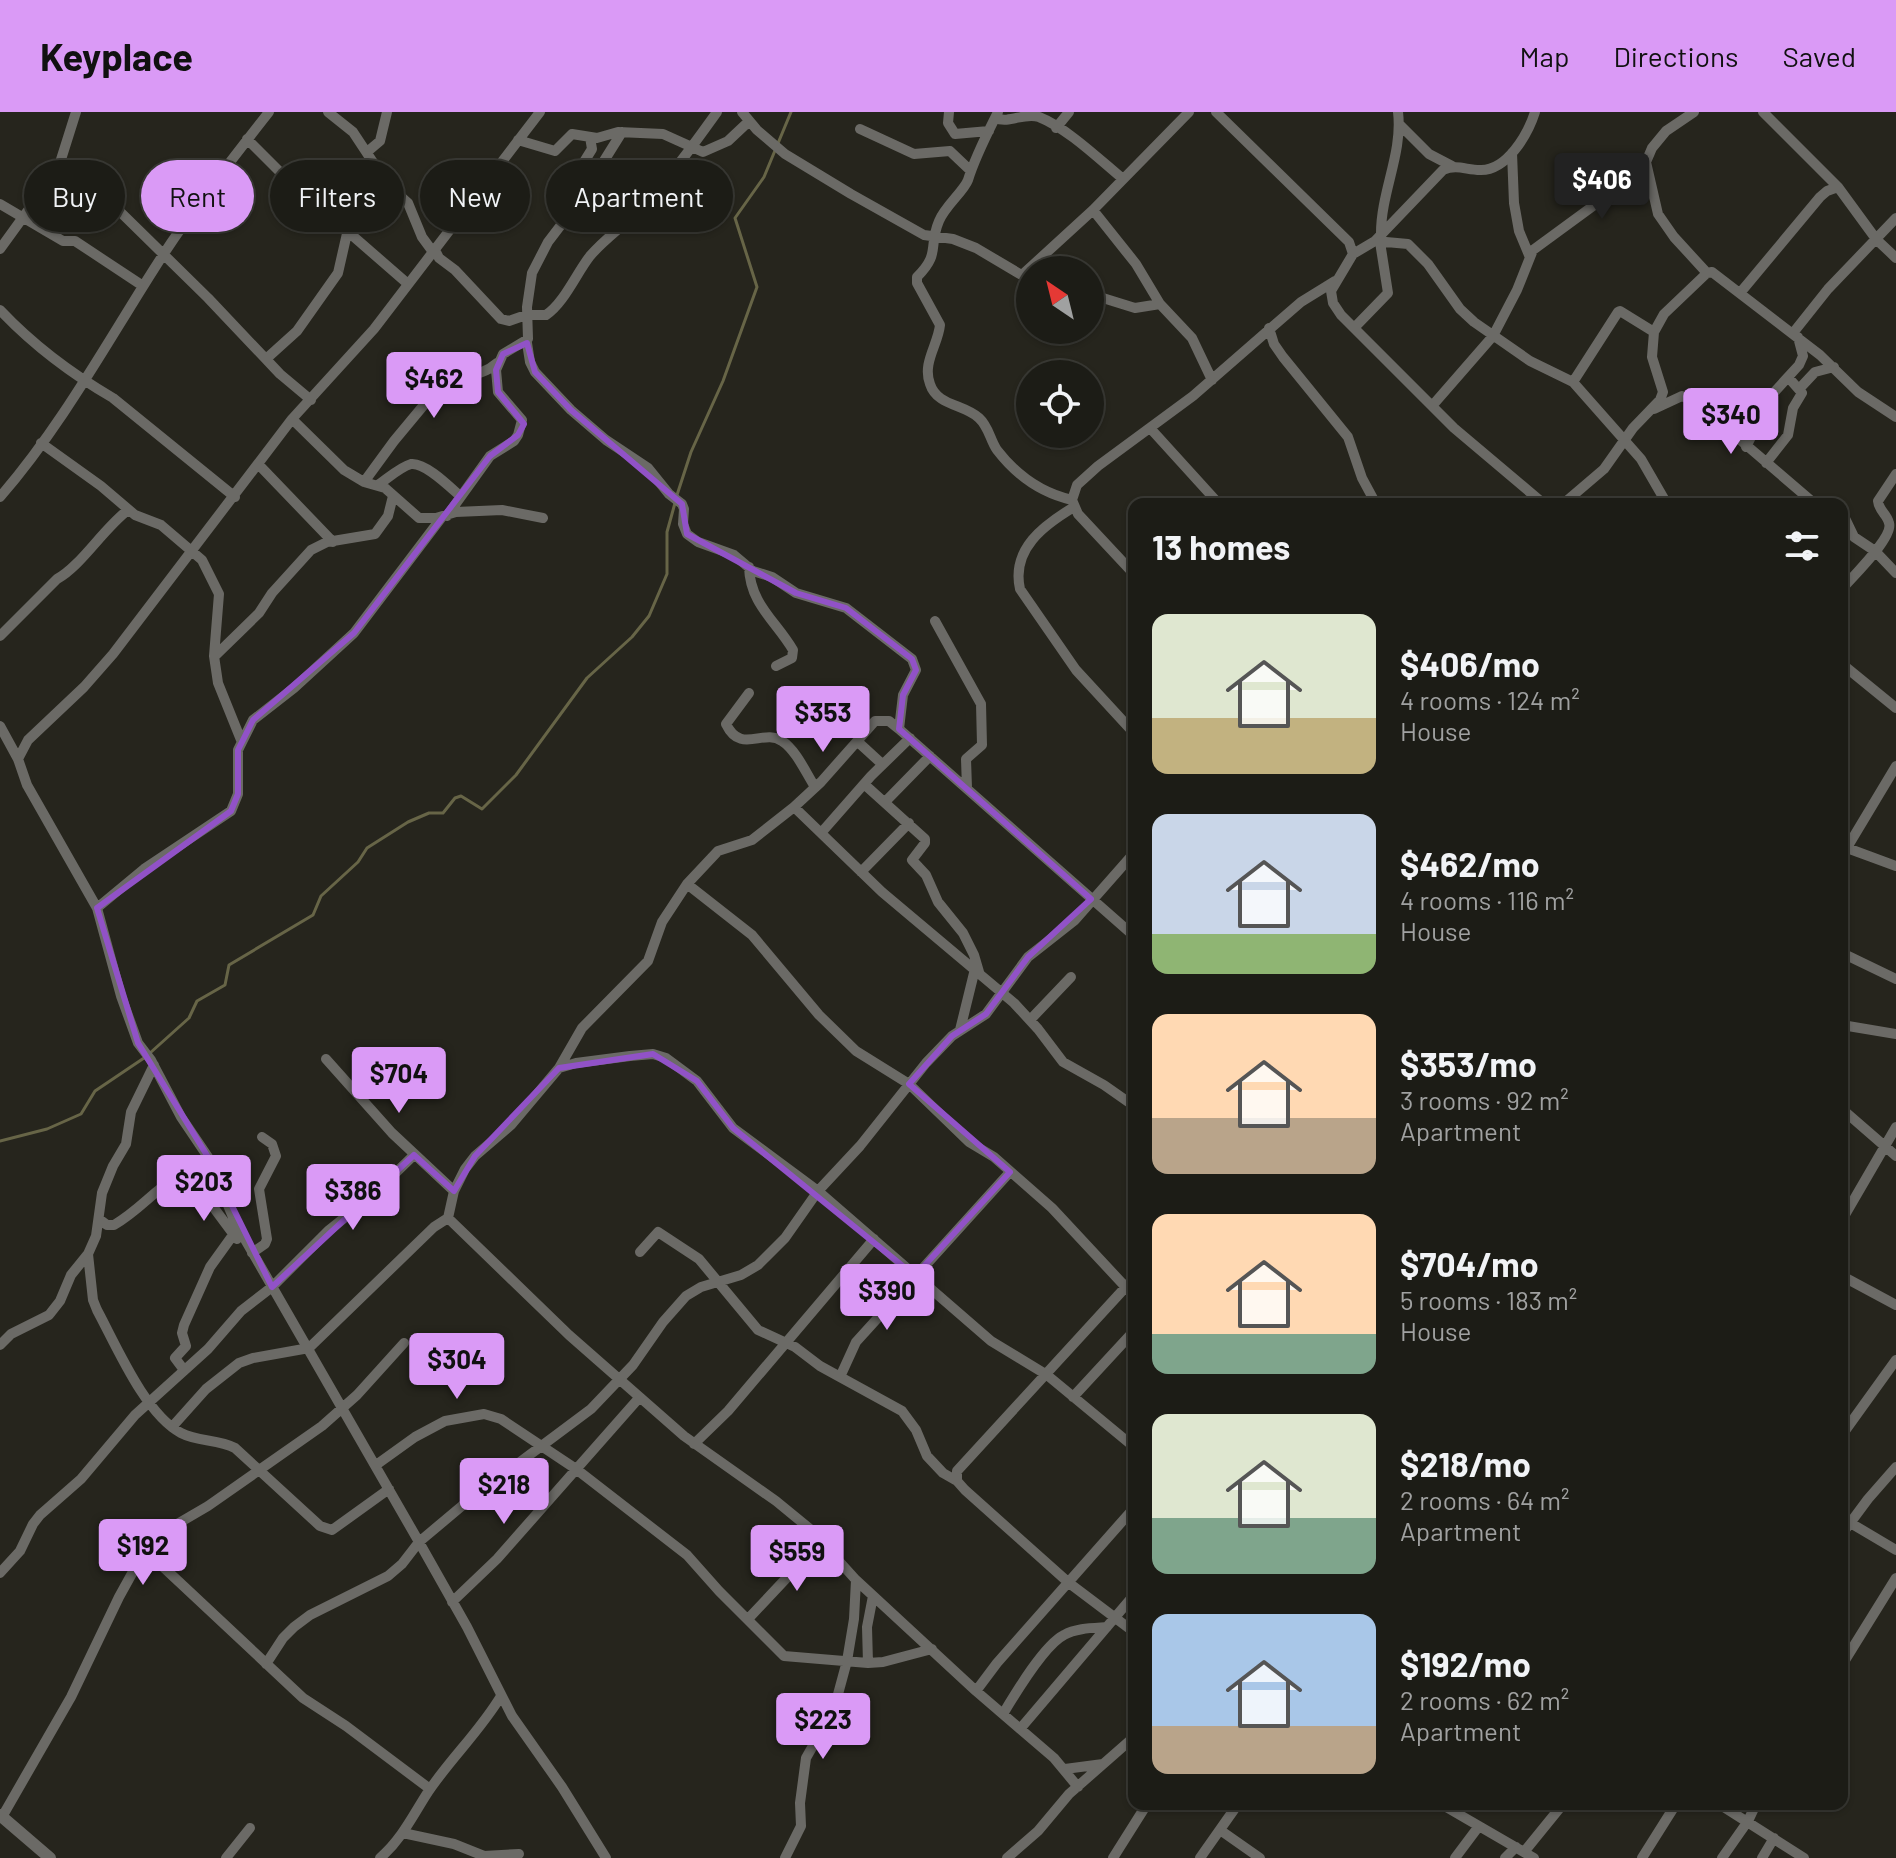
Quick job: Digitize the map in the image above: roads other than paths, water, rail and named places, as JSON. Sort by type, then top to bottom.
[{"type":"street","points":[[62,160],[76,112]]},
{"type":"street","points":[[0,497],[41,443],[164,255],[269,112]]},
{"type":"street","points":[[328,112],[353,132],[388,185],[408,203],[422,237],[439,258],[455,270],[501,319],[509,321],[528,315],[546,315],[556,307],[592,254],[608,236],[616,232]]},
{"type":"street","points":[[367,152],[380,141],[387,112]]},
{"type":"street","points":[[18,759],[28,740],[84,687],[113,654],[292,419],[359,347],[540,112]]},
{"type":"street","points":[[682,160],[717,112]]},
{"type":"street","points":[[742,112],[777,148],[814,173],[915,230],[976,248],[1016,271]]},
{"type":"street","points":[[949,112],[948,123],[955,134],[989,131]]},
{"type":"street","points":[[1056,128],[1069,112]]},
{"type":"street","points":[[1047,256],[1189,112]]},
{"type":"street","points":[[1216,112],[1340,232],[1349,242],[1353,254]]},
{"type":"street","points":[[1399,116],[1417,145],[1452,166],[1482,171],[1490,169],[1512,153],[1535,112]]},
{"type":"street","points":[[1432,406],[1493,336],[1517,290],[1529,255],[1624,184],[1646,162],[1652,148],[1666,131],[1694,112]]},
{"type":"street","points":[[1763,112],[1838,187],[1876,239],[1896,258]]},
{"type":"street","points":[[1123,179],[1056,128],[1035,116],[1010,121],[994,114],[970,170],[968,182],[943,213],[934,237],[935,249],[930,264],[916,280],[940,325],[928,365],[932,390],[945,402],[979,418],[995,448],[1027,481],[1073,504],[1128,567]]},
{"type":"street","points":[[1354,328],[1388,293],[1379,239],[1383,205],[1398,142],[1399,116]]},
{"type":"street","points":[[518,140],[555,151],[572,134],[600,138],[622,132],[663,134],[692,148],[707,150],[728,141],[751,123]]},
{"type":"street","points":[[860,129],[914,154],[950,151],[970,170]]},
{"type":"street","points":[[604,160],[622,132]]},
{"type":"street","points":[[590,137],[592,149],[579,170],[574,208],[548,242],[532,273],[527,343],[532,367],[571,410],[606,440],[648,468],[664,489],[682,504],[687,534],[698,542],[734,555],[796,593],[846,608],[912,659],[916,670],[903,695],[899,729]]},
{"type":"street","points":[[247,139],[270,162]]},
{"type":"street","points":[[1512,153],[1516,214],[1529,255]]},
{"type":"street","points":[[1646,162],[1658,214],[1707,273]]},
{"type":"street","points":[[1452,166],[1443,170],[1379,239],[1353,254],[1335,281],[1331,291],[1333,303],[1454,428],[1537,498]]},
{"type":"street","points":[[1740,293],[1820,197],[1838,187]]},
{"type":"street","points":[[0,204],[63,241],[75,241],[143,286]]},
{"type":"street","points":[[1093,210],[1136,264],[1160,304],[1192,338],[1212,380]]},
{"type":"street","points":[[125,215],[266,359],[311,400]]},
{"type":"street","points":[[0,249],[23,218]]},
{"type":"street","points":[[1795,335],[1828,289],[1896,218]]},
{"type":"street","points":[[266,359],[297,331],[338,273],[347,232]]},
{"type":"street","points":[[351,232],[408,284]]},
{"type":"street","points":[[1379,239],[1408,244],[1428,264],[1464,313],[1545,370],[1573,382],[1650,471],[1664,498]]},
{"type":"street","points":[[1571,498],[1588,485],[1633,428],[1660,400],[1663,392],[1652,357],[1654,332],[1664,314],[1707,273],[1716,273],[1834,367],[1858,392],[1896,417]]},
{"type":"street","points":[[1128,727],[1082,677],[1020,589],[1017,576],[1023,551],[1049,521],[1073,504],[1077,485],[1098,466],[1212,380],[1301,302],[1335,281]]},
{"type":"street","points":[[1104,298],[1135,308],[1160,304]]},
{"type":"street","points":[[0,310],[25,337],[83,381],[113,398],[235,497]]},
{"type":"street","points":[[1573,382],[1618,312],[1654,332]]},
{"type":"street","points":[[1269,328],[1278,350],[1348,437],[1362,478],[1373,498]]},
{"type":"street","points":[[1766,463],[1788,435],[1793,408],[1802,393],[1803,356],[1795,335]]},
{"type":"street","points":[[364,482],[443,382],[454,377],[481,375],[511,348],[527,343]]},
{"type":"street","points":[[1746,447],[1755,429],[1758,410],[1803,356]]},
{"type":"street","points":[[97,908],[144,869],[231,811],[238,794],[241,740],[253,720],[294,688],[354,633],[490,456],[514,441],[522,428],[522,420],[498,392],[497,363]]},
{"type":"street","points":[[1800,388],[1815,372],[1834,367]]},
{"type":"street","points":[[1788,377],[1800,388]]},
{"type":"street","points":[[1648,412],[1676,398],[1688,398],[1808,498]]},
{"type":"street","points":[[292,419],[332,460],[364,482],[378,485],[419,518],[456,512],[502,510],[543,518]]},
{"type":"street","points":[[1150,428],[1214,498]]},
{"type":"street","points":[[41,443],[135,515],[161,525],[198,554],[219,594],[214,656],[223,700],[241,740]]},
{"type":"street","points":[[378,485],[415,464],[435,475],[460,496]]},
{"type":"street","points":[[259,465],[333,542]]},
{"type":"street","points":[[1848,582],[1889,530],[1890,523],[1878,508],[1878,501],[1896,474]]},
{"type":"street","points":[[214,656],[259,613],[307,553],[320,544],[375,534],[388,516],[393,496]]},
{"type":"street","points":[[0,636],[57,579],[68,573],[97,539],[128,510]]},
{"type":"street","points":[[1848,524],[1854,537],[1875,551],[1896,573]]},
{"type":"street","points":[[1860,568],[1886,565]]},
{"type":"street","points":[[749,567],[750,585],[760,607],[793,650],[792,658],[776,666]]},
{"type":"street","points":[[935,621],[981,704],[982,745],[966,759],[967,788]]},
{"type":"street","points":[[1848,671],[1896,708]]},
{"type":"street","points":[[749,693],[728,719],[726,724],[729,730],[749,741],[769,736],[784,741],[815,787]]},
{"type":"street","points":[[172,1427],[206,1389],[239,1363],[309,1348],[434,1227],[448,1218],[454,1191],[465,1169],[475,1156],[511,1125],[559,1068],[582,1028],[648,961],[666,915],[687,884],[718,851],[752,840],[794,807],[875,721],[889,721],[910,738],[1128,931]]},
{"type":"street","points":[[0,726],[18,759],[27,785],[97,908],[121,996],[143,1050],[214,1168],[235,1222],[250,1250],[376,1465],[518,1726],[562,1787],[605,1858],[620,1858]]},
{"type":"street","points":[[821,833],[882,764],[910,738]]},
{"type":"street","points":[[8,741],[28,740]]},
{"type":"street","points":[[858,742],[882,764]]},
{"type":"street","points":[[885,802],[930,756]]},
{"type":"street","points":[[1848,847],[1896,766]]},
{"type":"street","points":[[864,784],[909,823],[925,843],[912,860],[926,875],[943,909],[963,933],[974,955],[977,971],[960,1030]]},
{"type":"street","points":[[794,807],[861,872],[1002,991],[1063,1062],[1128,1102]]},
{"type":"street","points":[[861,872],[909,823]]},
{"type":"street","points":[[1848,853],[1896,866]]},
{"type":"street","points":[[266,1664],[294,1627],[310,1615],[388,1576],[419,1542],[469,1500],[591,1409],[620,1381],[674,1307],[686,1296],[701,1287],[741,1275],[765,1259],[785,1238],[818,1191],[860,1146],[946,1042],[986,1014],[1028,957],[1075,920],[1128,859]]},
{"type":"street","points":[[687,884],[752,935],[819,1015],[856,1051],[909,1084],[969,1142],[994,1157],[1065,1220],[1128,1291]]},
{"type":"street","points":[[1848,956],[1896,979]]},
{"type":"street","points":[[1030,1020],[1071,977]]},
{"type":"street","points":[[1848,1026],[1896,1034]]},
{"type":"street","points":[[559,1068],[630,1056],[653,1054],[666,1058],[697,1081],[733,1128],[818,1191],[991,1341],[1047,1375],[1128,1442]]},
{"type":"street","points":[[326,1059],[414,1155],[454,1191]]},
{"type":"street","points":[[0,1345],[11,1334],[49,1315],[60,1301],[71,1275],[88,1254],[96,1236],[102,1193],[126,1144],[131,1112],[153,1062]]},
{"type":"street","points":[[1848,1114],[1896,1156]]},
{"type":"street","points":[[1848,1209],[1896,1127]]},
{"type":"street","points":[[250,1250],[265,1244],[267,1239],[259,1189],[276,1156],[272,1144],[262,1137]]},
{"type":"street","points":[[0,1573],[20,1551],[40,1515],[81,1479],[150,1401],[217,1340],[241,1311],[272,1287],[328,1231],[373,1195],[414,1155]]},
{"type":"street","points":[[99,1219],[107,1225],[114,1225],[162,1185],[182,1174],[214,1168]]},
{"type":"street","points":[[840,1377],[856,1342],[1010,1172]]},
{"type":"street","points":[[182,1174],[205,1196],[233,1235],[250,1250]]},
{"type":"street","points":[[448,1218],[639,1398],[694,1444],[776,1501],[873,1596],[1065,1769],[1078,1787]]},
{"type":"street","points":[[640,1252],[654,1233],[664,1233],[693,1254],[721,1282],[758,1330],[785,1342],[902,1411],[916,1430],[927,1456],[943,1473],[957,1481],[1069,1583],[1124,1621]]},
{"type":"street","points":[[184,1370],[175,1358],[186,1346],[182,1333],[184,1325],[210,1267],[233,1235]]},
{"type":"street","points":[[694,1444],[728,1411],[785,1342],[839,1284],[874,1239]]},
{"type":"street","points":[[88,1254],[97,1310],[122,1359],[172,1427],[183,1434],[226,1443],[247,1457],[320,1526],[332,1530],[389,1489]]},
{"type":"street","points":[[1848,1279],[1896,1305]]},
{"type":"street","points":[[957,1481],[957,1471],[969,1457],[1128,1284]]},
{"type":"street","points":[[1073,1397],[1128,1337]]},
{"type":"street","points":[[50,1858],[1,1816],[71,1697],[124,1585],[145,1550],[172,1527],[260,1471],[343,1408],[404,1343]]},
{"type":"street","points":[[1848,1427],[1896,1360]]},
{"type":"street","points":[[452,1602],[497,1559],[639,1398]]},
{"type":"street","points":[[376,1465],[436,1425],[484,1414],[517,1428],[576,1469],[687,1555],[784,1656],[868,1663],[932,1649]]},
{"type":"street","points":[[1848,1519],[1896,1467]]},
{"type":"street","points":[[976,1691],[997,1663],[1128,1515]]},
{"type":"street","points":[[1848,1522],[1896,1550]]},
{"type":"street","points":[[748,1619],[823,1544]]},
{"type":"street","points":[[145,1550],[303,1698],[430,1789]]},
{"type":"street","points":[[1848,1655],[1896,1578]]},
{"type":"street","points":[[785,1858],[801,1826],[800,1803],[806,1758],[834,1709],[847,1661],[856,1580]]},
{"type":"street","points":[[868,1663],[867,1627],[873,1596]]},
{"type":"street","points":[[1003,1714],[1059,1637],[1068,1632],[1107,1627],[1124,1621]]},
{"type":"street","points":[[1020,1729],[1107,1627]]},
{"type":"street","points":[[380,1858],[403,1833],[430,1789],[476,1734],[501,1696]]},
{"type":"street","points":[[1007,1858],[1128,1742]]},
{"type":"street","points":[[1065,1769],[1103,1764]]},
{"type":"street","points":[[1113,1858],[1143,1810]]},
{"type":"street","points":[[1200,1858],[1234,1810]]},
{"type":"street","points":[[1451,1810],[1525,1852]]},
{"type":"street","points":[[1505,1858],[1525,1852],[1558,1810]]},
{"type":"street","points":[[1642,1858],[1672,1810]]},
{"type":"street","points":[[1729,1810],[1804,1858]]},
{"type":"street","points":[[1722,1858],[1752,1810]]},
{"type":"street","points":[[1455,1858],[1479,1826]]},
{"type":"street","points":[[226,1858],[250,1828]]},
{"type":"street","points":[[1220,1830],[1260,1858]]},
{"type":"street","points":[[403,1833],[454,1844],[484,1856],[519,1854]]},
{"type":"street","points":[[1762,1858],[1774,1838]]},
{"type":"waterway","points":[[677,495],[757,287],[735,218],[764,177],[791,112]]},
{"type":"waterway","points":[[150,1053],[189,1018],[197,1001],[225,985],[229,965],[313,915],[321,896],[358,862],[367,848],[408,822],[429,813],[443,813],[455,798],[461,796],[482,809],[516,775],[587,678],[632,637],[649,616],[667,574],[667,532],[675,503]]},
{"type":"waterway","points":[[0,1141],[47,1129],[81,1114],[95,1091],[144,1058]]}]
